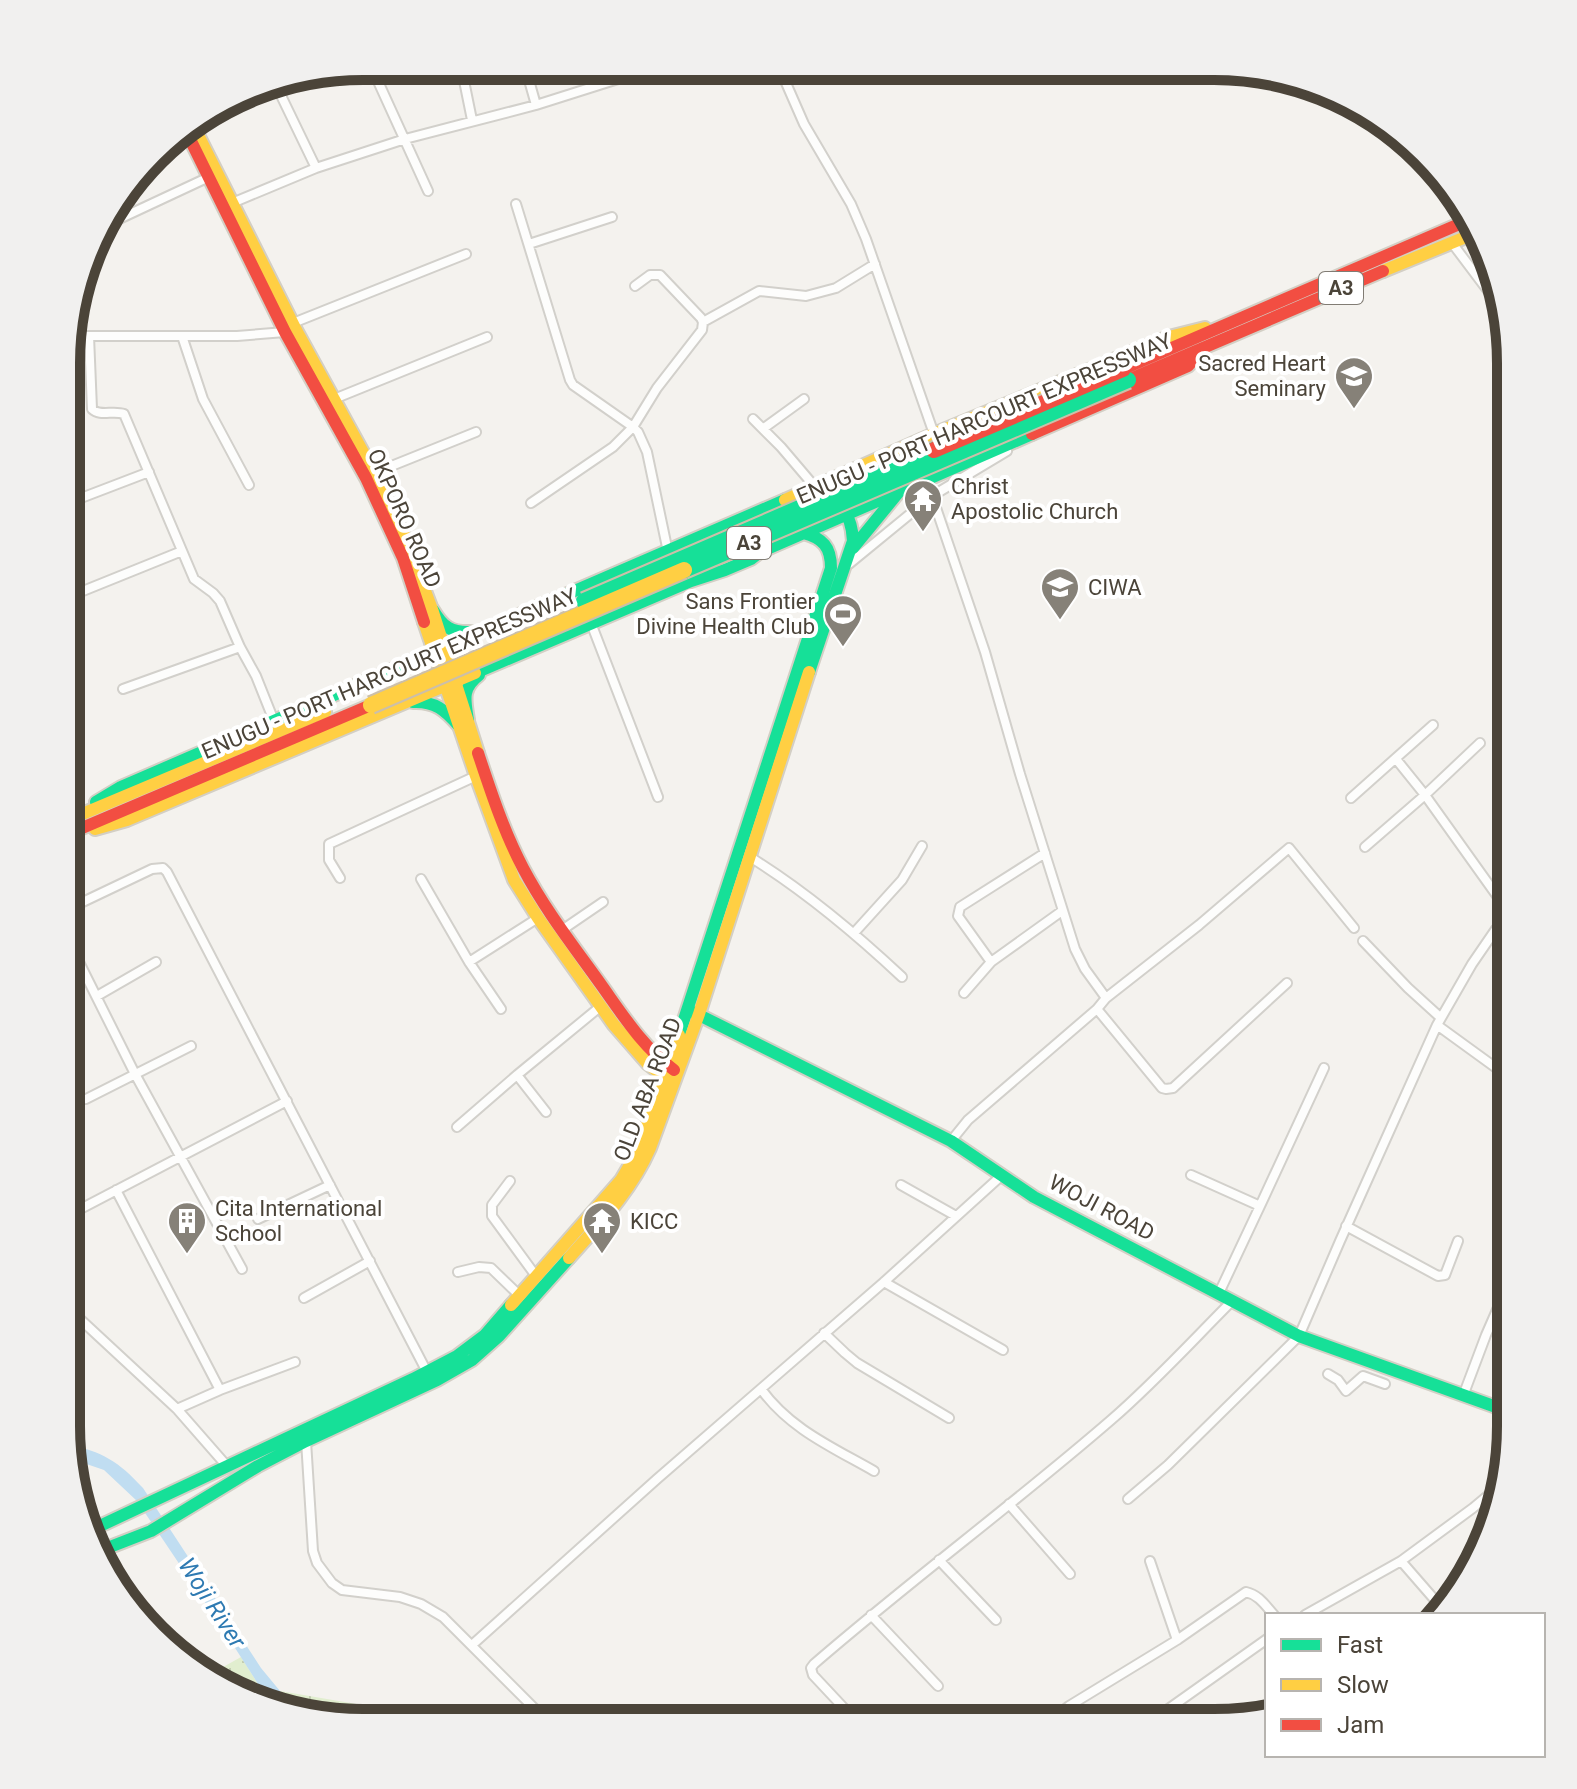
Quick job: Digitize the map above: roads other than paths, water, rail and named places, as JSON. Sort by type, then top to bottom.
[{"type":"main road","name":"OKPORO ROAD","points":[[198,134],[289,328],[334,399],[374,473],[433,610],[440,650]]},
{"type":"main road","name":"OKPORO ROAD","points":[[190,140],[393,535],[440,650],[476,776],[510,872],[538,918],[614,1025],[641,1057],[672,1074]]},
{"type":"main road","name":"ENUGU - PORT HARCOURT EXPRESSWAY","points":[[80,829],[369,700],[1125,375],[1244,317],[1460,224]]},
{"type":"main road","name":"ENUGU - PORT HARCOURT EXPRESSWAY","points":[[1125,375],[1206,346],[1467,237]]},
{"type":"main road","points":[[80,812],[121,787],[934,434],[1169,337],[1244,317]]},
{"type":"main road","points":[[80,832],[127,820],[691,581],[738,564],[1188,366],[1206,346]]},
{"type":"main road","points":[[815,487],[831,494],[848,515]]},
{"type":"main road","points":[[852,548],[900,491]]},
{"type":"main road","name":"OLD ABA ROAD","points":[[99,1526],[226,1465],[306,1435],[456,1370],[472,1360],[499,1336],[630,1187],[650,1148],[672,1074],[750,857],[852,548],[853,532],[848,515]]},
{"type":"main road","points":[[723,527],[718,535],[718,546],[724,555],[734,558],[760,552]]},
{"type":"main road","name":"OLD ABA ROAD","points":[[694,1012],[831,568],[827,545],[803,533]]},
{"type":"main road","points":[[433,610],[440,624],[447,631],[455,633],[498,625]]},
{"type":"main road","points":[[463,723],[467,685],[496,664]]},
{"type":"main road","name":"ENUGU - PORT HARCOURT EXPRESSWAY","points":[[80,814],[369,700]]},
{"type":"main road","points":[[405,702],[424,701],[438,705],[463,723]]},
{"type":"main road","name":"OKPORO ROAD","points":[[463,723],[518,857],[536,890],[636,1032],[672,1074]]},
{"type":"main road","name":"WOJI ROAD","points":[[694,1012],[951,1141],[1034,1197],[1299,1336],[1497,1408]]},
{"type":"main road","name":"OLD ABA ROAD","points":[[108,1548],[151,1531],[306,1435],[457,1356],[485,1335],[613,1191],[629,1168],[672,1074]]},
{"type":"street","points":[[785,80],[804,124],[851,204],[866,239],[934,434]]},
{"type":"street","points":[[378,81],[428,191]]},
{"type":"street","points":[[464,81],[472,120]]},
{"type":"street","points":[[529,81],[536,105]]},
{"type":"street","points":[[232,203],[316,168],[405,139],[536,105],[608,81]]},
{"type":"street","points":[[280,93],[316,168]]},
{"type":"street","points":[[120,219],[209,177]]},
{"type":"street","points":[[516,204],[573,385],[633,427],[647,452],[668,552]]},
{"type":"street","points":[[529,244],[612,217]]},
{"type":"street","points":[[1452,243],[1487,289]]},
{"type":"street","points":[[81,336],[237,336],[289,328],[466,254]]},
{"type":"street","points":[[703,322],[759,291],[806,296],[836,288],[875,264]]},
{"type":"street","points":[[531,503],[613,447],[633,427],[657,388],[702,330],[701,318],[660,275],[650,275],[635,286]]},
{"type":"street","points":[[89,336],[92,409],[98,413],[124,414],[194,579],[220,601],[274,721]]},
{"type":"street","points":[[182,336],[203,399],[249,485]]},
{"type":"street","points":[[334,399],[487,337]]},
{"type":"street","points":[[764,428],[804,399]]},
{"type":"street","points":[[753,419],[815,487]]},
{"type":"street","points":[[374,473],[476,432]]},
{"type":"street","points":[[845,568],[932,496],[1016,445],[1017,440]]},
{"type":"street","points":[[80,498],[149,472]]},
{"type":"street","points":[[932,496],[985,652],[1062,911],[1079,958],[1106,998]]},
{"type":"street","points":[[80,592],[182,551]]},
{"type":"street","points":[[591,623],[658,797]]},
{"type":"street","points":[[123,689],[240,647]]},
{"type":"street","points":[[1351,798],[1433,725]]},
{"type":"street","points":[[1365,847],[1480,743]]},
{"type":"street","points":[[1396,759],[1497,895]]},
{"type":"street","points":[[340,878],[329,860],[329,844],[476,776]]},
{"type":"street","points":[[854,933],[902,880],[922,846]]},
{"type":"street","points":[[951,1141],[968,1120],[1106,998],[1199,925],[1289,848],[1354,928]]},
{"type":"street","points":[[991,962],[958,916],[960,907],[1045,853]]},
{"type":"street","points":[[750,857],[854,933],[902,977]]},
{"type":"street","points":[[80,903],[152,869],[163,868],[167,872],[427,1372]]},
{"type":"street","points":[[421,879],[469,962],[501,1009]]},
{"type":"street","points":[[562,930],[603,902]]},
{"type":"street","points":[[964,993],[991,962],[1062,911]]},
{"type":"street","points":[[469,962],[538,918]]},
{"type":"street","points":[[1128,1499],[1168,1465],[1299,1336],[1439,1021],[1497,928]]},
{"type":"street","points":[[1363,941],[1439,1021],[1497,1066]]},
{"type":"street","points":[[97,996],[156,962]]},
{"type":"street","points":[[81,964],[135,1074],[242,1269]]},
{"type":"street","points":[[1097,1009],[1166,1089],[1173,1088],[1287,983]]},
{"type":"street","points":[[457,1127],[601,1006]]},
{"type":"street","points":[[86,1099],[191,1046]]},
{"type":"street","points":[[844,1708],[813,1675],[811,1668],[871,1615],[1113,1418],[1226,1297],[1260,1206],[1324,1068]]},
{"type":"street","points":[[517,1075],[546,1112]]},
{"type":"street","points":[[81,1209],[287,1101]]},
{"type":"street","points":[[1191,1175],[1260,1206]]},
{"type":"street","points":[[472,1645],[1001,1176]]},
{"type":"street","points":[[510,1181],[492,1205],[492,1216],[537,1277]]},
{"type":"street","points":[[258,1219],[330,1185]]},
{"type":"street","points":[[901,1185],[956,1216]]},
{"type":"street","points":[[116,1190],[220,1390]]},
{"type":"street","points":[[1346,1226],[1438,1276],[1445,1275],[1458,1241]]},
{"type":"street","points":[[304,1298],[370,1261]]},
{"type":"street","points":[[458,1272],[479,1267],[491,1268],[520,1296]]},
{"type":"street","points":[[884,1282],[1003,1350]]},
{"type":"street","points":[[1463,1396],[1497,1310]]},
{"type":"street","points":[[81,1320],[177,1409],[226,1465]]},
{"type":"street","points":[[824,1333],[857,1363],[949,1418]]},
{"type":"street","points":[[177,1409],[295,1362]]},
{"type":"street","points":[[1328,1374],[1338,1380],[1346,1391],[1363,1376],[1385,1384]]},
{"type":"street","points":[[761,1389],[796,1426],[874,1471]]},
{"type":"street","points":[[306,1435],[313,1551],[317,1563],[332,1583],[342,1590],[379,1593],[421,1604],[443,1617],[535,1709]]},
{"type":"street","points":[[1309,1613],[1401,1561],[1488,1495]]},
{"type":"street","points":[[1009,1504],[1070,1574]]},
{"type":"street","points":[[939,1560],[996,1620]]},
{"type":"street","points":[[1150,1561],[1177,1640]]},
{"type":"street","points":[[1401,1561],[1436,1601]]},
{"type":"street","points":[[1066,1708],[1177,1640],[1246,1592],[1259,1598],[1272,1613]]},
{"type":"street","points":[[871,1615],[938,1686]]},
{"type":"street","points":[[1170,1708],[1265,1640]]},
{"type":"water","name":"Woji River","points":[[81,1448],[109,1459],[143,1488],[261,1668],[288,1698],[265,1691],[258,1684],[137,1501],[104,1470],[82,1462]]},
{"type":"place","name":"Sacred Heart Seminary","points":[[1354,410]]},
{"type":"place","name":"Christ Apostolic Church","points":[[923,533]]},
{"type":"place","name":"CIWA","points":[[1060,621]]},
{"type":"place","name":"Sans Frontier Divine Health Club","points":[[843,648]]},
{"type":"place","name":"Cita International School","points":[[187,1255]]},
{"type":"place","name":"KICC","points":[[602,1255]]}]
